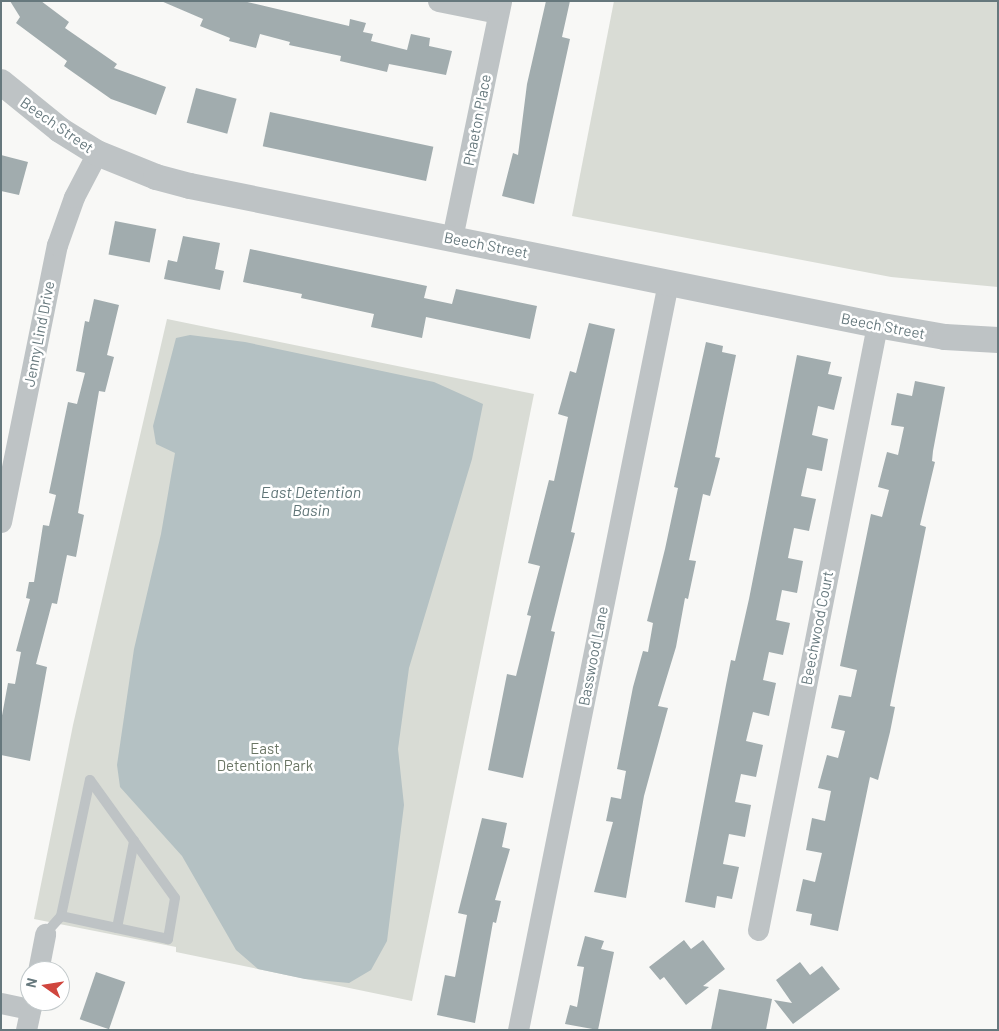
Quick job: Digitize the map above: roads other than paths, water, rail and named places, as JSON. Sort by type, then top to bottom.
[{"type":"street","points":[[438,1],[499,7]]},
{"type":"street","name":"Phaeton Place","points":[[452,238],[499,7]]},
{"type":"street","name":"Beech Street","points":[[1,82],[60,130],[98,152],[156,177],[190,186],[877,325],[945,337],[998,340]]},
{"type":"street","name":"Jenny Lind Drive","points":[[1,522],[60,237],[74,197],[98,152]]},
{"type":"street","name":"Basswood Lane","points":[[518,1030],[668,283]]},
{"type":"street","name":"Beechwood Court","points":[[758,930],[877,325]]},
{"type":"street","points":[[40,961],[45,934]]},
{"type":"street","points":[[1,1003],[20,1004]]},
{"type":"street","points":[[26,1030],[30,1011]]},
{"type":"lane","points":[[45,934],[61,916],[90,780],[175,898],[168,939],[61,916]]},
{"type":"lane","points":[[117,928],[134,841]]},
{"type":"water","name":"East Detention Basin","points":[[190,335],[245,342],[434,382],[483,404],[472,459],[409,668],[398,749],[404,805],[387,941],[371,970],[349,983],[305,979],[258,969],[236,950],[182,856],[120,787],[117,765],[134,649],[161,534],[175,453],[156,444],[153,426],[176,338]]},
{"type":"park label","name":"East Detention Park","points":[[265,756]]}]
